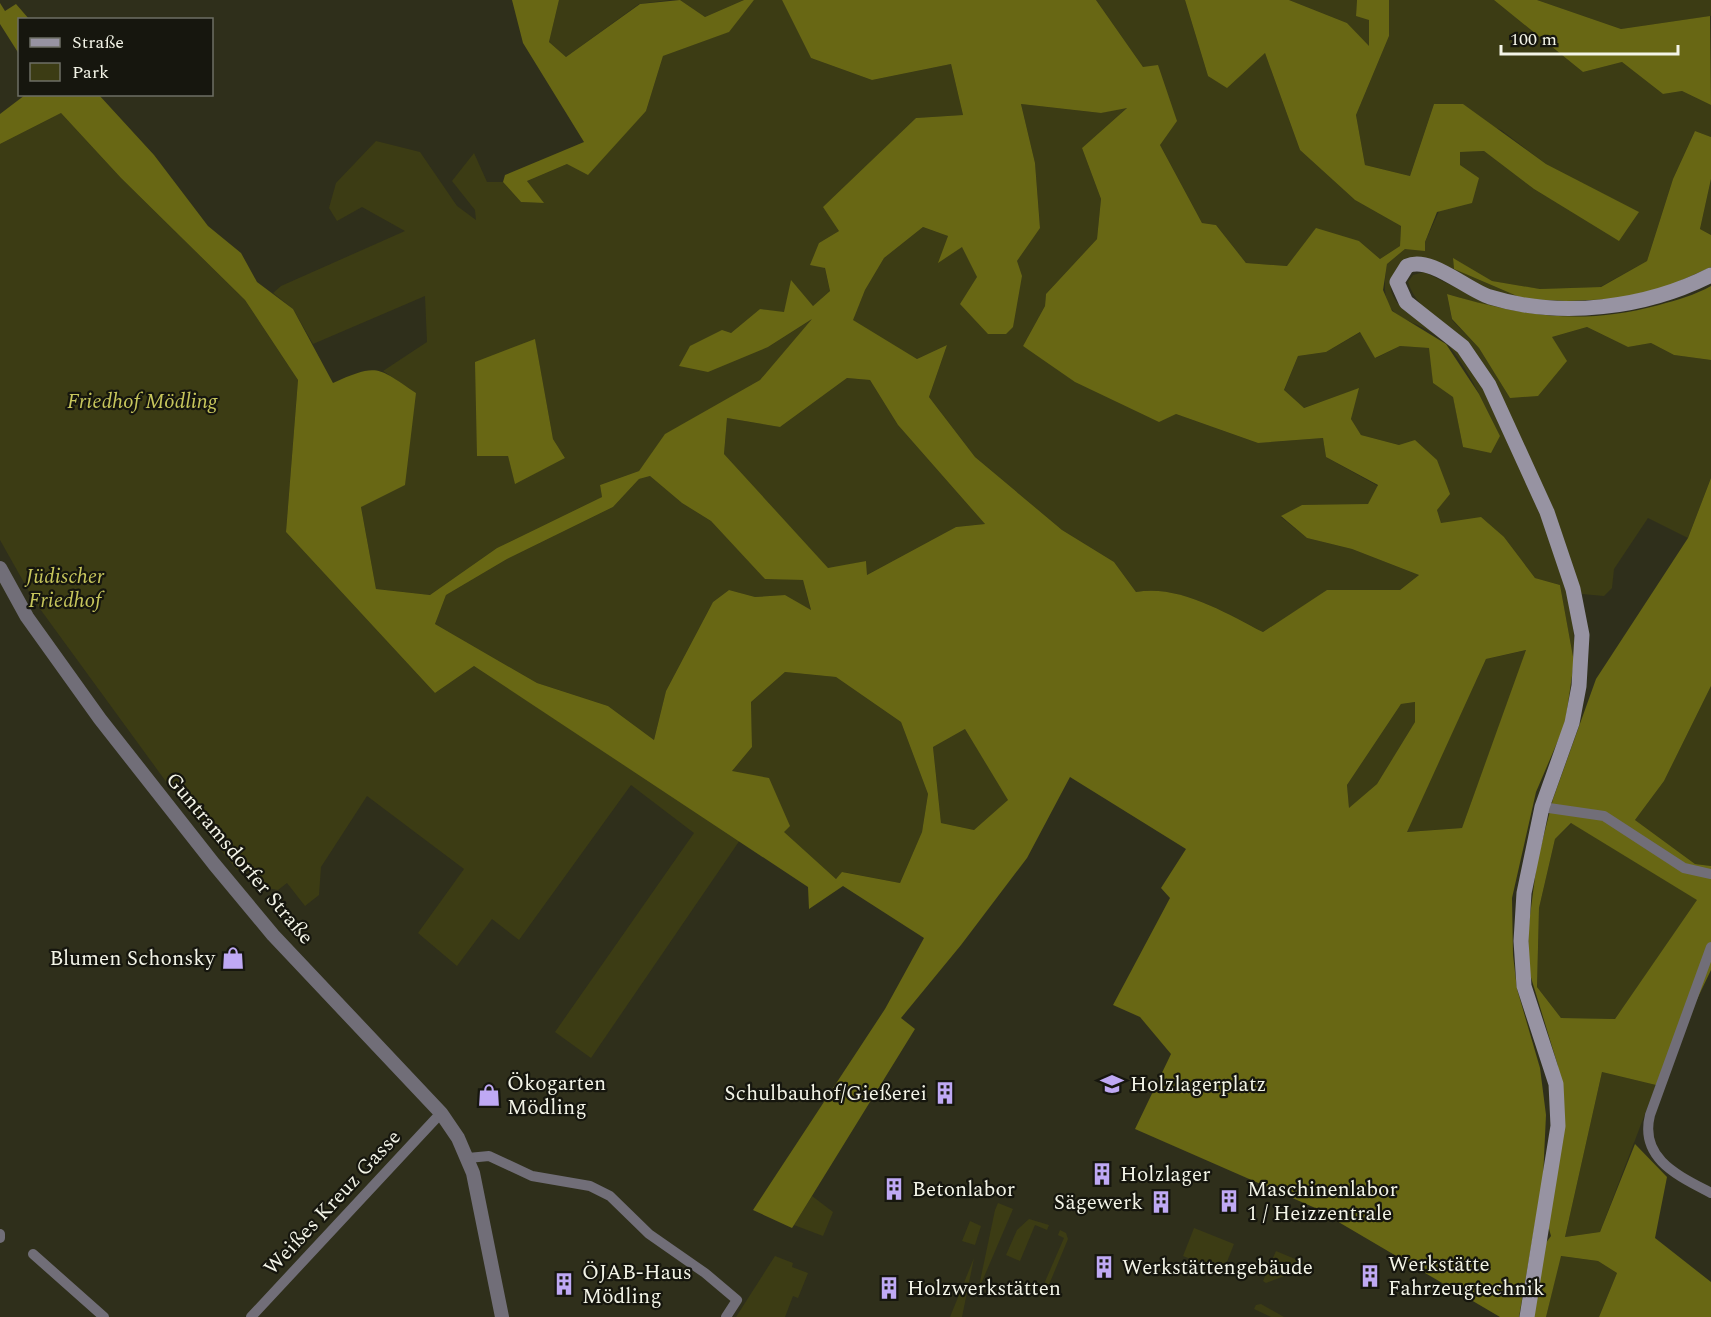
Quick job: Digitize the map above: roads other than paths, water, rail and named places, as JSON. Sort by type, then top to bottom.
[{"type":"main road","points":[[1527,1317],[1558,1126],[1556,1084],[1524,986],[1521,941],[1526,880],[1542,807],[1572,723],[1579,686],[1582,635],[1573,589],[1547,512],[1489,385],[1463,347],[1406,302],[1398,288],[1400,275],[1413,263],[1430,264],[1462,285],[1492,298],[1533,306],[1577,308],[1640,300],[1711,275]]},
{"type":"street","name":"Guntramsdorfer Straße","points":[[0,568],[27,617],[100,719],[214,864],[273,935],[441,1113],[468,1158],[502,1317]]},
{"type":"street","points":[[1542,807],[1604,816],[1684,868],[1711,874]]},
{"type":"street","points":[[1711,947],[1650,1115],[1648,1134],[1655,1155],[1667,1168],[1711,1193]]},
{"type":"street","name":"Weißes Kreuz Gasse","points":[[251,1317],[441,1113]]},
{"type":"street","points":[[468,1158],[489,1156],[532,1176],[590,1186],[610,1196],[649,1234],[705,1272],[737,1300],[726,1317]]},
{"type":"street","points":[[33,1254],[104,1317]]},
{"type":"place","name":"Blumen Schonsky","points":[[233,958]]},
{"type":"place","name":"Holzlagerplatz","points":[[1112,1084]]},
{"type":"place","name":"Schulbauhof/Gießerei","points":[[945,1093]]},
{"type":"place","name":"Ökogarten Mödling","points":[[489,1095]]},
{"type":"place","name":"Holzlager","points":[[1102,1174]]},
{"type":"place","name":"Betonlabor","points":[[894,1189]]},
{"type":"place","name":"Maschinenlabor 1 / Heizzentrale","points":[[1229,1201]]},
{"type":"place","name":"Sägewerk","points":[[1161,1202]]},
{"type":"place","name":"Werkstättengebäude","points":[[1104,1267]]},
{"type":"place","name":"Werkstätte Fahrzeugtechnik","points":[[1370,1276]]},
{"type":"place","name":"ÖJAB-Haus Mödling","points":[[564,1284]]},
{"type":"place","name":"Holzwerkstätten","points":[[889,1288]]},
{"type":"park label","name":"Friedhof Mödling","points":[[142,401]]},
{"type":"park label","name":"Jüdischer Friedhof","points":[[65,588]]}]
